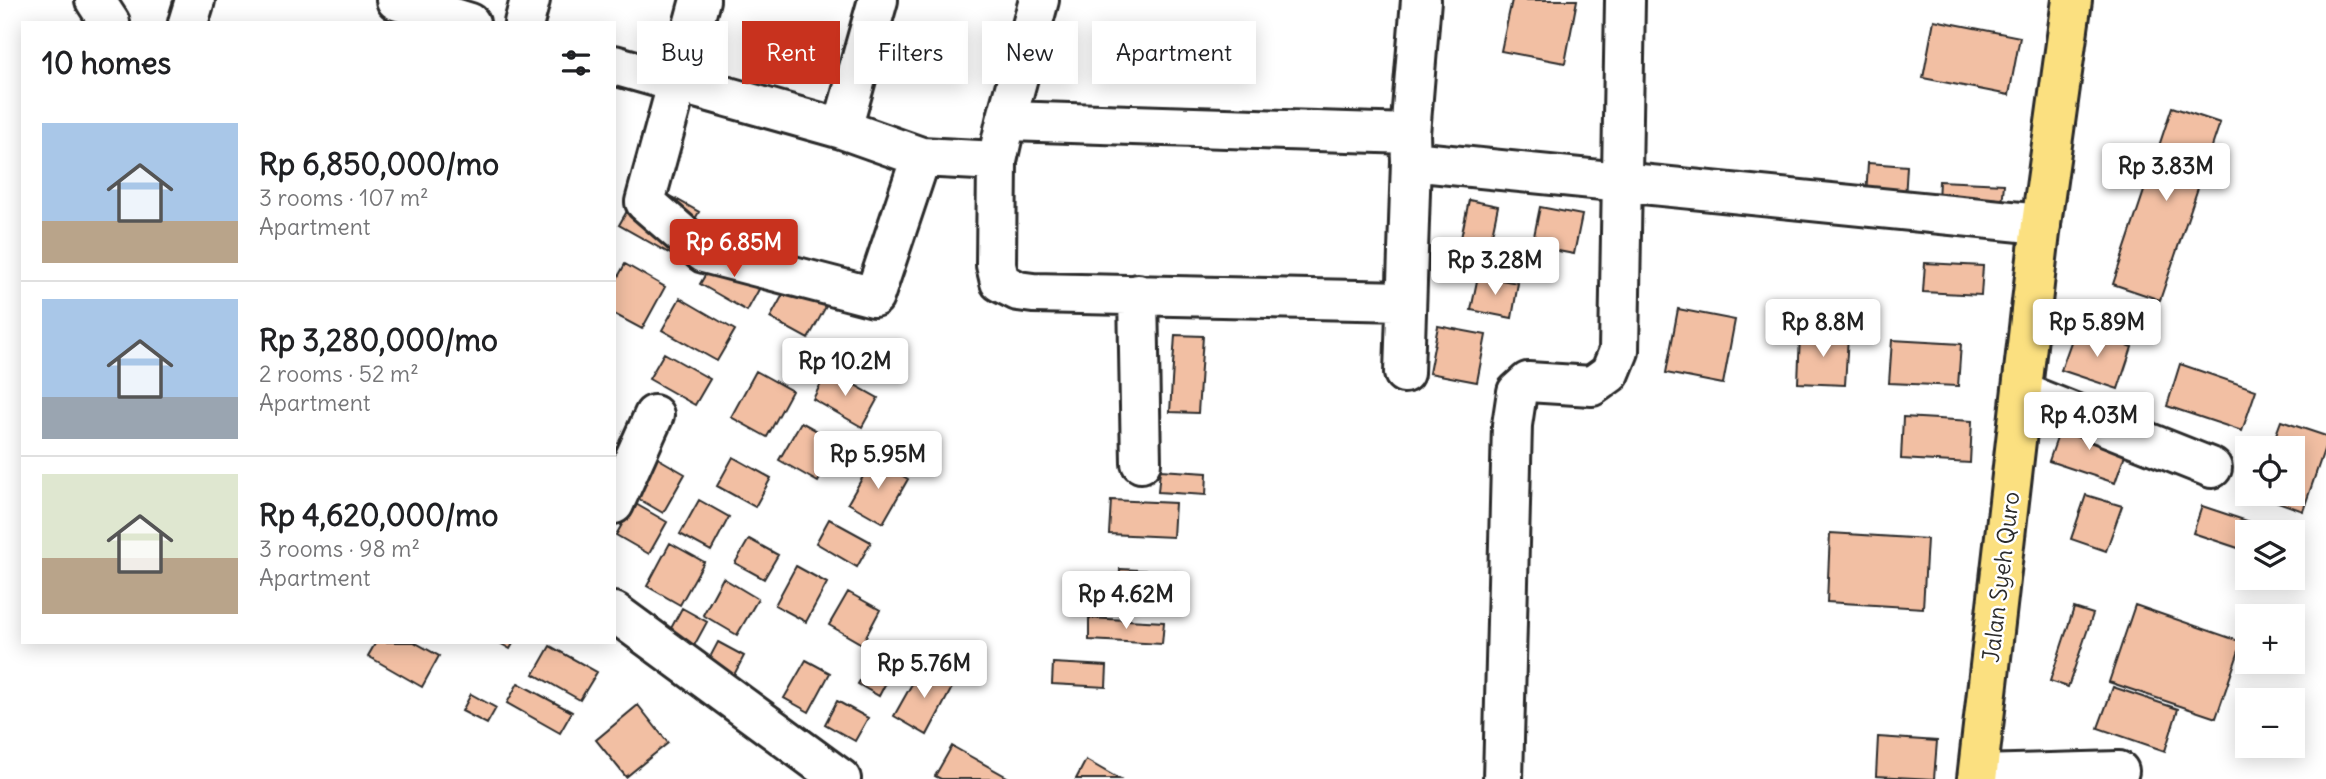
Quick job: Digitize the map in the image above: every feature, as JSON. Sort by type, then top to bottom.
[{"type":"main road","name":"Jalan Syeh Quro","points":[[1978,777],[2041,224],[2073,0]]},
{"type":"street","points":[[95,0],[109,21]]},
{"type":"street","points":[[189,21],[195,0]]},
{"type":"street","points":[[396,0],[464,21]]},
{"type":"street","points":[[525,21],[530,0]]},
{"type":"street","points":[[694,21],[700,0]]},
{"type":"street","points":[[842,128],[878,0]]},
{"type":"street","points":[[1039,0],[997,161],[996,265],[1000,282],[1018,291],[1033,293],[1406,301]]},
{"type":"street","points":[[1404,373],[1410,147],[1421,0]]},
{"type":"street","points":[[1503,779],[1513,410],[1517,393],[1528,382],[1592,386],[1610,373],[1619,351],[1625,0]]},
{"type":"street","points":[[616,66],[637,71]]},
{"type":"street","points":[[677,84],[645,202],[704,253],[874,297],[921,157]]},
{"type":"street","points":[[685,84],[842,128],[921,157],[997,161]]},
{"type":"street","points":[[1006,121],[1410,147],[1622,181],[2041,224]]},
{"type":"street","points":[[1138,295],[1141,463]]},
{"type":"street","points":[[2022,393],[2212,468]]},
{"type":"street","points":[[616,500],[654,415]]},
{"type":"street","points":[[616,613],[841,779]]},
{"type":"street","points":[[1978,777],[2119,771]]},
{"type":"building","points":[[1512,0],[1577,0],[1565,63],[1501,51]]},
{"type":"building","points":[[1934,20],[2020,37],[2009,95],[1923,78]]},
{"type":"building","points":[[2172,107],[2220,123],[2160,300],[2113,284]]},
{"type":"building","points":[[1868,163],[1907,166],[1905,199],[1866,197]]},
{"type":"building","points":[[644,181],[699,212],[674,256],[619,225]]},
{"type":"building","points":[[1939,181],[2004,184],[2002,205],[1938,201]]},
{"type":"building","points":[[1469,200],[1498,206],[1490,244],[1461,238]]},
{"type":"building","points":[[1540,207],[1582,215],[1574,254],[1532,246]]},
{"type":"building","points":[[722,246],[768,273],[747,311],[700,284]]},
{"type":"building","points":[[1925,263],[1983,266],[1981,295],[1923,292]]},
{"type":"building","points":[[625,264],[665,287],[642,329],[616,315],[616,280]]},
{"type":"building","points":[[796,271],[834,292],[808,339],[770,318]]},
{"type":"building","points":[[1478,276],[1518,283],[1512,318],[1471,310]]},
{"type":"building","points":[[680,298],[735,330],[717,361],[662,330]]},
{"type":"building","points":[[1678,309],[1735,320],[1723,384],[1666,373]]},
{"type":"building","points":[[1438,326],[1486,335],[1477,382],[1429,373]]},
{"type":"building","points":[[2076,328],[2132,347],[2118,389],[2061,370]]},
{"type":"building","points":[[1800,334],[1848,336],[1845,385],[1798,383]]},
{"type":"building","points":[[1175,335],[1203,336],[1198,413],[1170,412]]},
{"type":"building","points":[[1892,340],[1961,344],[1958,386],[1889,383]]},
{"type":"building","points":[[664,353],[710,379],[695,405],[649,379]]},
{"type":"building","points":[[2180,364],[2256,390],[2242,431],[2167,406]]},
{"type":"building","points":[[828,370],[878,398],[862,427],[813,399]]},
{"type":"building","points":[[756,371],[792,391],[767,437],[731,417]]},
{"type":"building","points":[[1903,417],[1972,421],[1970,463],[1901,459]]},
{"type":"building","points":[[2063,421],[2129,443],[2115,483],[2049,461]]},
{"type":"building","points":[[2281,421],[2326,436],[2326,444],[2305,505],[2305,436],[2275,436]]},
{"type":"building","points":[[801,422],[839,443],[818,482],[779,460]]},
{"type":"building","points":[[647,452],[685,474],[663,513],[625,491]]},
{"type":"building","points":[[733,457],[771,478],[755,507],[717,486]]},
{"type":"building","points":[[873,459],[908,479],[883,523],[848,503]]},
{"type":"building","points":[[1160,470],[1207,473],[1206,495],[1158,492]]},
{"type":"building","points":[[2086,495],[2122,506],[2106,551],[2071,539]]},
{"type":"building","points":[[699,500],[729,517],[711,551],[680,534]]},
{"type":"building","points":[[1111,500],[1175,503],[1173,537],[1109,534]]},
{"type":"building","points":[[634,503],[667,522],[649,554],[616,535]]},
{"type":"building","points":[[2202,506],[2244,520],[2235,520],[2235,547],[2193,533]]},
{"type":"building","points":[[2289,506],[2305,506],[2303,511]]},
{"type":"building","points":[[829,519],[871,542],[857,567],[816,543]]},
{"type":"building","points":[[1830,533],[1927,539],[1923,608],[1827,602]]},
{"type":"building","points":[[749,539],[778,555],[764,579],[735,563]]},
{"type":"building","points":[[670,543],[704,562],[680,605],[647,586]]},
{"type":"building","points":[[796,566],[827,583],[806,622],[775,605]]},
{"type":"building","points":[[1120,569],[1176,572],[1175,595],[1119,593]]},
{"type":"building","points":[[723,578],[758,599],[737,635],[703,615]]},
{"type":"building","points":[[848,592],[880,610],[862,644],[829,625]]},
{"type":"building","points":[[2135,605],[2235,640],[2235,662],[2216,718],[2109,682]]},
{"type":"building","points":[[682,608],[707,622],[689,655],[664,641]]},
{"type":"building","points":[[2074,608],[2093,614],[2068,687],[2050,681]]},
{"type":"building","points":[[1089,618],[1164,622],[1162,644],[1089,640]]},
{"type":"building","points":[[718,642],[744,656],[725,692],[699,678]]},
{"type":"building","points":[[882,643],[901,654],[879,696],[858,684]]},
{"type":"building","points":[[375,644],[418,644],[439,656],[422,687],[368,656]]},
{"type":"building","points":[[550,646],[597,672],[580,700],[534,674]]},
{"type":"building","points":[[806,660],[830,673],[809,712],[784,698]]},
{"type":"building","points":[[1053,663],[1107,666],[1106,687],[1052,684]]},
{"type":"building","points":[[922,666],[954,684],[927,735],[894,716]]},
{"type":"building","points":[[518,683],[572,712],[560,733],[507,703]]},
{"type":"building","points":[[2113,687],[2178,709],[2165,751],[2098,728]]},
{"type":"building","points":[[471,694],[496,708],[487,724],[462,711]]},
{"type":"building","points":[[837,701],[868,718],[855,741],[825,724]]},
{"type":"building","points":[[638,705],[668,743],[626,777],[596,740]]},
{"type":"building","points":[[1878,737],[1937,741],[1934,779],[1876,776]]},
{"type":"building","points":[[952,746],[1007,777],[941,779],[935,776]]},
{"type":"building","points":[[1086,760],[1119,779],[1076,779]]}]
